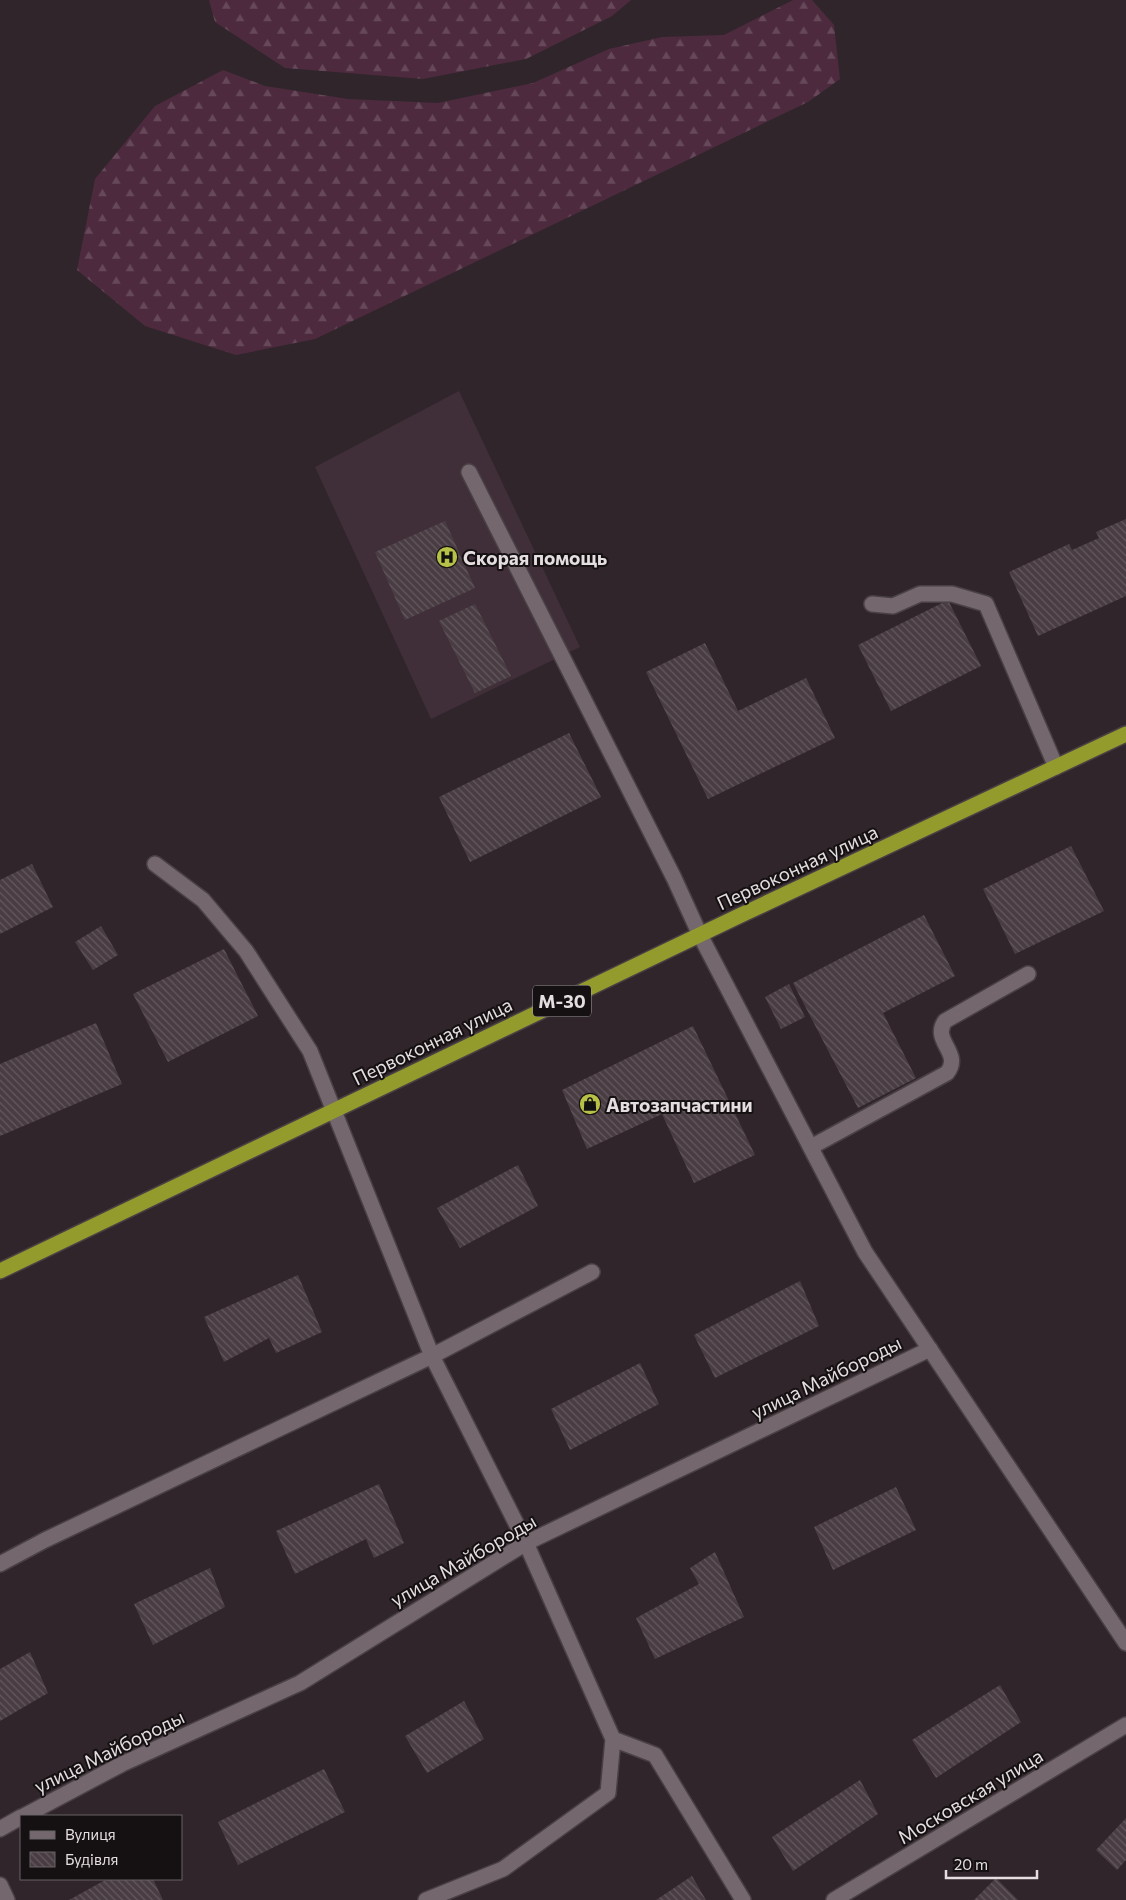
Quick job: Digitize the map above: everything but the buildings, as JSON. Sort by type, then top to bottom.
[{"type":"highway","name":"Первоконная улица","points":[[0,1272],[700,935],[1126,734]]},
{"type":"street","points":[[469,472],[674,878],[700,935],[865,1252],[1126,1643]]},
{"type":"street","points":[[872,604],[893,606],[920,594],[952,594],[986,604],[1056,767]]},
{"type":"street","points":[[155,864],[204,900],[246,951],[310,1051],[432,1356],[526,1543],[613,1739],[608,1793],[503,1869],[426,1900]]},
{"type":"street","points":[[811,1147],[947,1073],[952,1067],[952,1059],[941,1033],[941,1027],[945,1021],[1028,974]]},
{"type":"street","points":[[0,1564],[45,1540],[432,1356],[592,1272]]},
{"type":"street","name":"улица Майбороды","points":[[26,1815],[122,1764],[300,1683],[526,1543],[930,1349]]},
{"type":"street","name":"Московская улица","points":[[834,1900],[1126,1725]]},
{"type":"street","points":[[613,1739],[655,1755],[743,1900]]},
{"type":"street","name":"улица Майбороды","points":[[0,1829],[20,1818]]},
{"type":"street","points":[[0,1885],[7,1900]]},
{"type":"shaded area","name":"Скорая помощь","points":[[459,391],[580,647],[431,719],[315,467]]},
{"type":"green space","points":[[209,0],[631,0],[612,16],[526,59],[423,79],[285,68],[215,22]]},
{"type":"green space","points":[[793,0],[812,0],[834,25],[840,79],[808,102],[315,339],[236,355],[145,326],[77,270],[95,179],[155,106],[223,70],[265,86],[348,99],[438,103],[533,83],[609,49],[662,37],[724,35]]},
{"type":"place","name":"Скорая помощь","points":[[447,557]]},
{"type":"place","name":"Автозапчастини","points":[[590,1104]]}]
